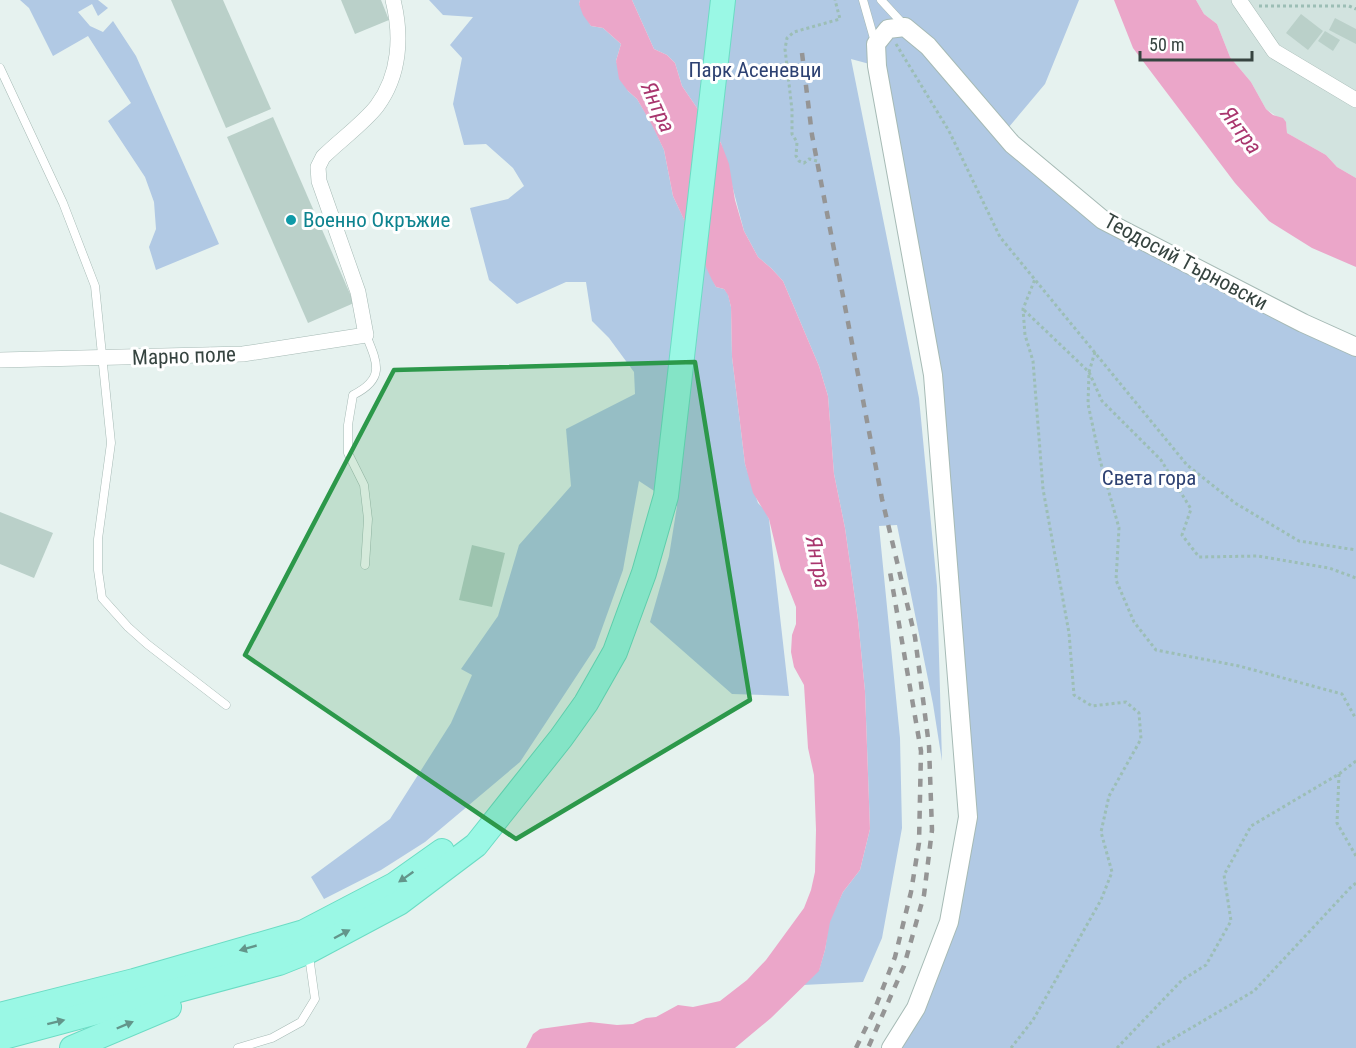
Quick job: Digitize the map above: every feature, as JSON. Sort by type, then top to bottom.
[{"type":"main road","points":[[72,1048],[309,951],[399,903],[476,845],[586,703],[615,652],[644,573],[666,496],[723,0]]},
{"type":"main road","points":[[0,1015],[134,981],[304,932],[384,890],[458,840],[532,773]]},
{"type":"main road","points":[[0,1038],[279,963]]},
{"type":"main road","points":[[0,999],[57,988],[134,981]]},
{"type":"street","points":[[366,335],[358,292],[319,181],[318,167],[323,157],[376,106],[390,82],[398,61],[398,19],[393,0]]},
{"type":"street","points":[[1241,3],[1274,51],[1356,100]]},
{"type":"street","points":[[891,1048],[916,1008],[949,922],[968,816],[933,375],[877,66],[876,44],[897,28]]},
{"type":"street","name":"Теодосий Търновски","points":[[897,28],[928,46],[1012,144],[1103,220],[1303,323],[1356,347]]},
{"type":"street","name":"Марно поле","points":[[0,360],[243,354],[366,335]]},
{"type":"lane","points":[[862,0],[876,44]]},
{"type":"lane","points":[[881,0],[897,28]]},
{"type":"lane","points":[[0,68],[63,203],[95,286],[111,443],[98,539],[98,570],[102,598],[147,644],[226,705]]},
{"type":"lane","points":[[364,565],[368,519],[364,485],[348,453],[348,425],[353,395],[368,387],[374,380],[375,356],[366,335]]},
{"type":"lane","points":[[238,1048],[272,1038],[301,1022],[315,999],[309,951]]},
{"type":"path","points":[[817,161],[809,159],[804,163],[796,156],[798,147],[792,134],[792,110],[785,49],[787,38],[794,32],[840,19],[835,0]]},
{"type":"path","points":[[1241,3],[1349,6],[1356,9]]},
{"type":"path","points":[[897,28],[1000,237],[1187,465],[1235,503],[1299,541],[1356,550]]},
{"type":"path","points":[[1011,1048],[1033,1020],[1101,900],[1112,872],[1101,832],[1109,796],[1141,739],[1139,713],[1126,702],[1092,706],[1074,695],[1069,633],[1043,489],[1033,361],[1025,334],[1023,309],[1035,279]]},
{"type":"path","points":[[1023,309],[1089,372],[1102,401],[1161,460],[1191,508],[1182,535],[1199,557],[1258,556],[1329,568],[1356,578]]},
{"type":"path","points":[[1095,352],[1089,372],[1088,404],[1100,460],[1119,528],[1116,580],[1134,622],[1156,650],[1239,666],[1342,694],[1356,719]]},
{"type":"path","points":[[1117,1048],[1182,980],[1206,964],[1231,921],[1224,875],[1251,826],[1339,774],[1356,761]]},
{"type":"path","points":[[1339,774],[1337,823],[1356,856]]},
{"type":"path","points":[[1157,1048],[1254,991],[1356,883]]},
{"type":"highlighted area","points":[[695,362],[750,700],[516,839],[245,655],[394,370]]},
{"type":"shaded area","points":[[1196,0],[1356,0],[1356,178],[1337,167],[1326,155],[1287,133],[1286,123],[1266,109],[1251,82],[1230,57],[1217,24],[1204,14]]},
{"type":"green space","points":[[20,0],[98,0],[108,8],[98,16],[92,4],[78,12],[90,26],[103,32],[113,21],[136,56],[219,244],[156,270],[149,247],[156,229],[154,202],[145,177],[108,121],[131,103],[88,36],[53,56],[29,8]]},
{"type":"green space","points":[[429,0],[580,0],[579,4],[591,26],[603,28],[621,44],[616,61],[628,91],[637,99],[664,150],[673,196],[716,287],[724,289],[728,294],[731,307],[732,357],[745,464],[758,503],[765,510],[769,519],[789,696],[732,694],[650,622],[669,556],[677,506],[639,481],[623,570],[595,648],[520,762],[425,842],[381,870],[324,899],[311,877],[390,819],[451,723],[472,675],[461,669],[498,616],[519,545],[571,486],[566,429],[635,394],[634,372],[609,338],[592,321],[586,282],[566,282],[517,304],[489,280],[470,208],[508,199],[524,186],[513,168],[486,144],[464,145],[453,104],[462,58],[450,45],[473,17],[443,15]]},
{"type":"green space","name":"Света гора","points":[[632,0],[1079,0],[1045,84],[1003,134],[1103,220],[1356,347],[1356,1048],[891,1048],[949,922],[968,816],[933,375],[877,66],[851,59],[919,398],[937,586],[942,761],[933,704],[897,525],[879,526],[900,738],[902,828],[882,938],[863,982],[803,985],[819,970],[829,922],[843,892],[860,870],[870,829],[865,691],[845,528],[834,474],[828,396],[819,366],[783,281],[758,257],[744,231],[721,143],[682,86],[675,63],[667,55],[654,49]]},
{"type":"water","name":"Янтра","points":[[580,0],[632,0],[654,49],[667,55],[675,63],[682,86],[721,143],[729,164],[735,200],[744,231],[758,257],[783,281],[819,366],[828,396],[834,474],[845,528],[865,691],[870,829],[860,870],[843,892],[830,922],[819,971],[771,1018],[735,1048],[526,1048],[533,1034],[540,1029],[590,1022],[633,1024],[646,1018],[656,1017],[678,1005],[693,1007],[720,1001],[747,980],[766,960],[804,908],[815,872],[814,775],[808,748],[804,685],[794,667],[791,652],[792,635],[796,624],[796,607],[781,569],[769,519],[753,493],[745,464],[732,357],[731,307],[728,295],[724,289],[716,287],[712,280],[673,196],[664,150],[652,125],[637,99],[619,79],[616,61],[621,44],[603,28],[591,26],[583,15]]},
{"type":"water","name":"Янтра","points":[[1114,0],[1196,0],[1204,14],[1217,24],[1230,57],[1251,82],[1266,109],[1286,122],[1287,133],[1326,155],[1337,167],[1356,178],[1356,267],[1312,248],[1269,221],[1235,183],[1133,48]]},
{"type":"building","points":[[171,0],[223,0],[271,109],[226,128]]},
{"type":"building","points":[[341,0],[381,0],[389,20],[355,34]]},
{"type":"building","points":[[1301,14],[1323,31],[1308,50],[1286,33]]},
{"type":"building","points":[[1335,18],[1356,29],[1356,44],[1329,30]]},
{"type":"building","points":[[1325,31],[1340,40],[1333,51],[1318,41]]},
{"type":"building","name":"Военно Окръжие","points":[[273,117],[354,303],[308,323],[227,137]]},
{"type":"building","points":[[0,512],[53,533],[34,578],[0,564]]},
{"type":"building","points":[[472,545],[505,553],[492,607],[459,600]]},
{"type":"railway","points":[[802,53],[812,135],[882,499],[915,637],[929,746],[932,830],[924,895],[904,966],[868,1048]]},
{"type":"railway","points":[[856,1048],[874,1011],[895,957],[911,892],[919,843],[921,751],[890,572]]},
{"type":"place","name":"Военно Окръжие","points":[[291,220]]},
{"type":"park label","name":"Парк Асеневци","points":[[755,70]]}]
